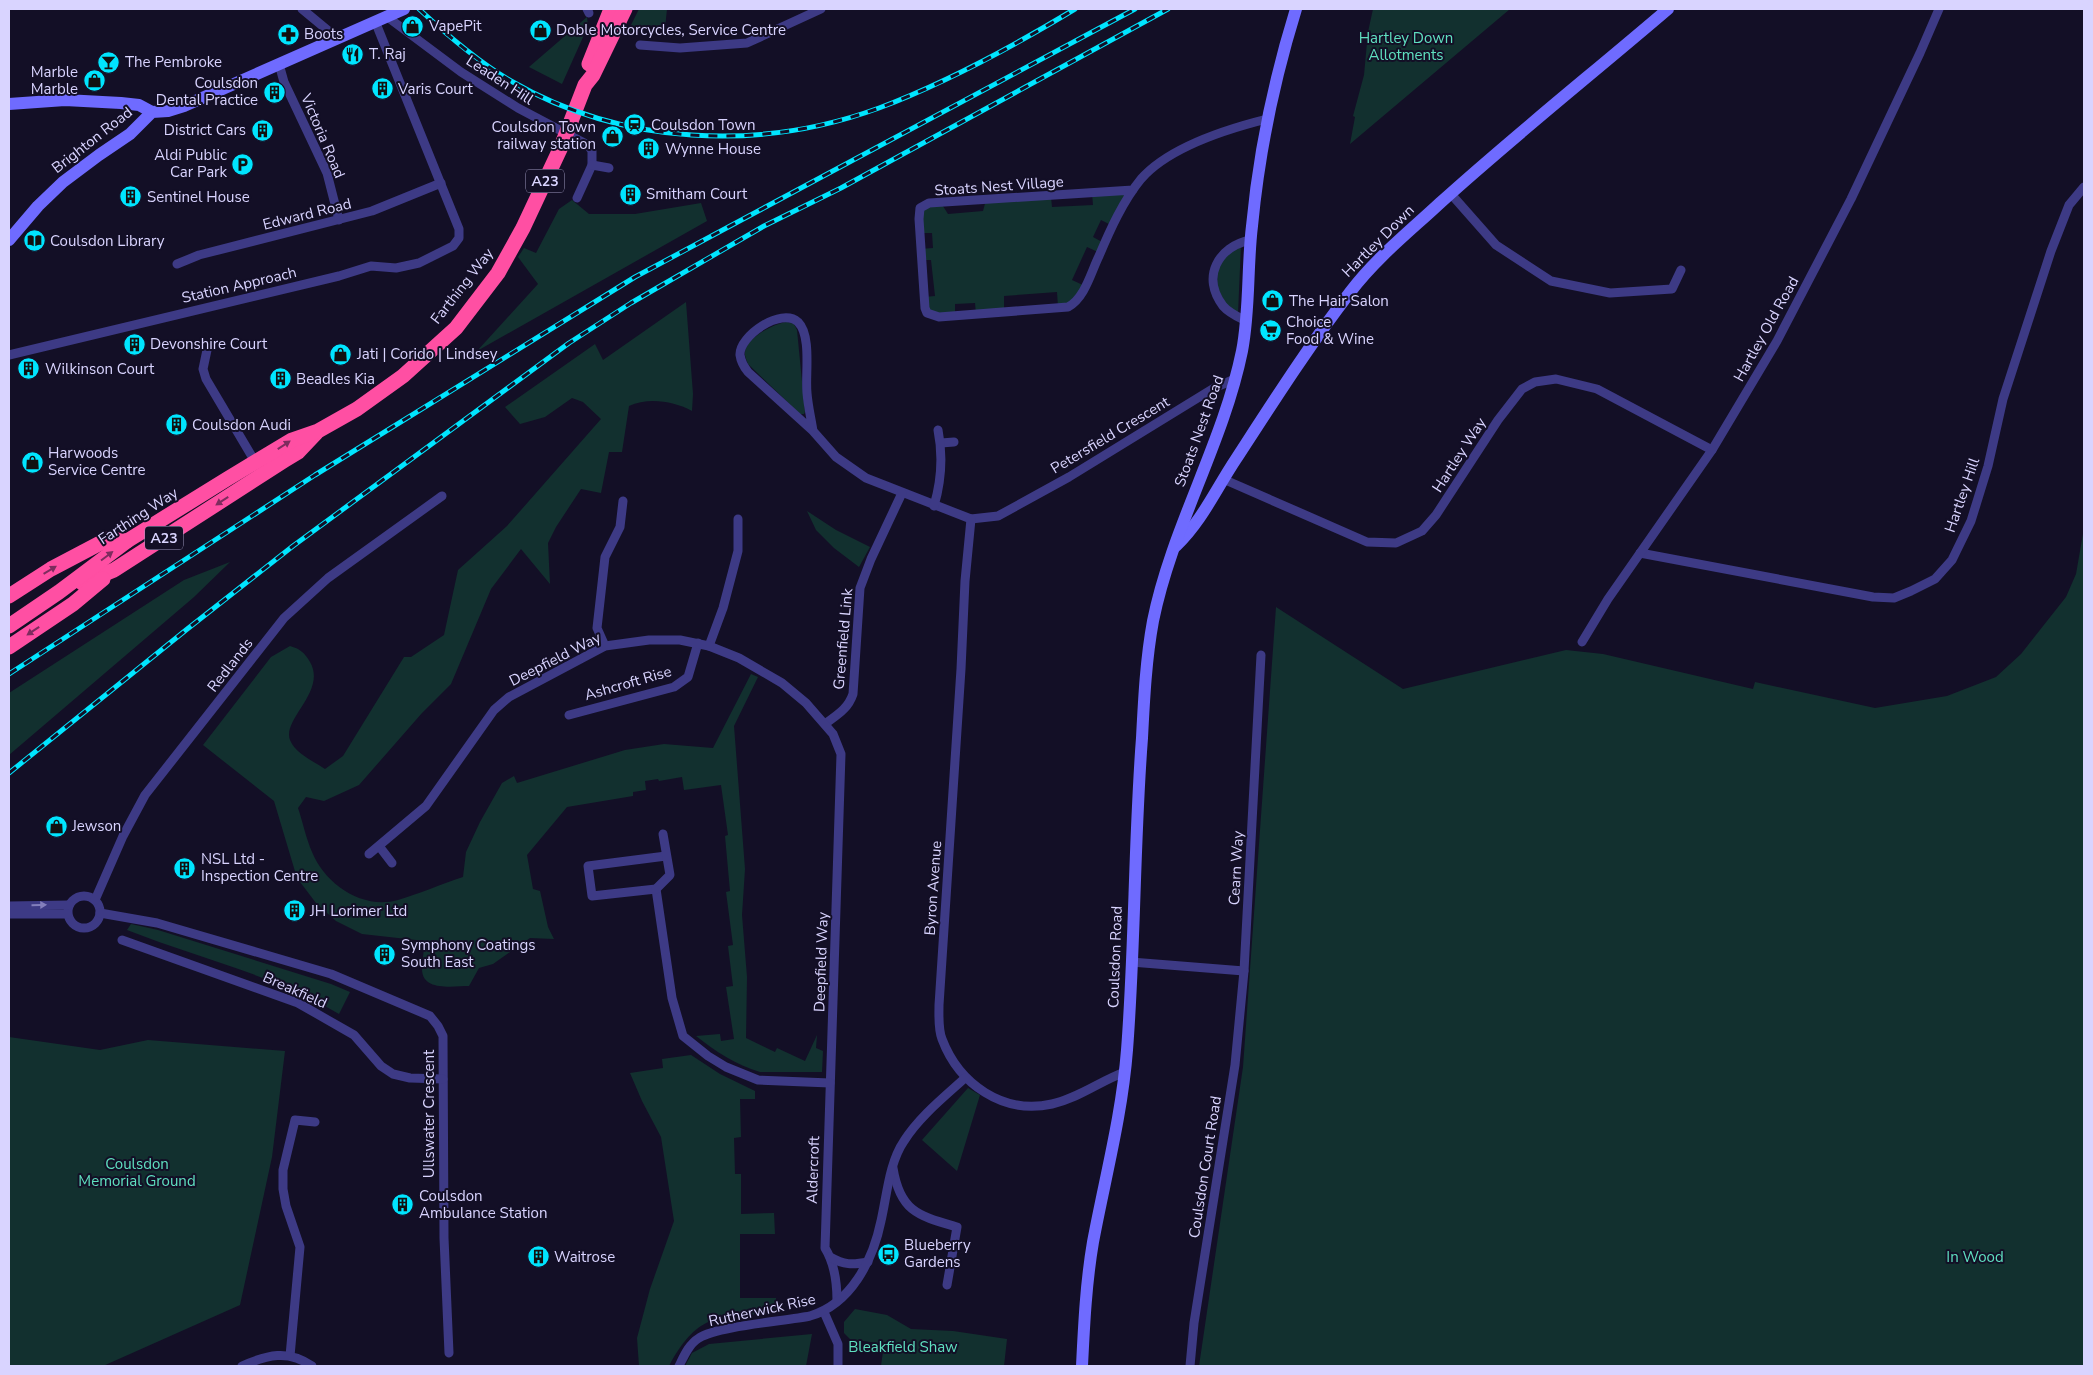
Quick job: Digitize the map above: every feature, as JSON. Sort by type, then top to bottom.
[{"type":"highway","name":"Farthing Way","points":[[585,85],[586,73],[610,9]]},
{"type":"highway","name":"Farthing Way","points":[[60,592],[114,570],[259,468],[292,440],[318,430],[357,409],[403,376],[456,328],[498,274],[523,228],[556,156],[585,85],[593,75],[625,9]]},
{"type":"highway","name":"Farthing Way","points":[[9,626],[60,592],[127,542],[259,468]]},
{"type":"highway","name":"A23","points":[[9,596],[50,569],[108,539],[127,542]]},
{"type":"highway","name":"A23","points":[[9,647],[73,604],[114,570]]},
{"type":"main road","name":"Brighton Road","points":[[9,240],[38,206],[63,182],[130,134],[152,112],[168,111],[184,106],[404,9]]},
{"type":"main road","name":"Stoats Nest Road","points":[[1172,549],[1224,417],[1236,379],[1246,321],[1250,240],[1255,193],[1267,119],[1277,74],[1296,9]]},
{"type":"main road","name":"Hartley Down","points":[[1172,549],[1188,535],[1203,515],[1223,479],[1295,369],[1352,289],[1397,242],[1450,194],[1550,106],[1612,57],[1668,9]]},
{"type":"main road","points":[[9,104],[66,100],[139,104],[152,112]]},
{"type":"main road","name":"Coulsdon Road","points":[[1082,1366],[1084,1319],[1093,1246],[1116,1134],[1125,1072],[1137,808],[1146,672],[1157,602],[1172,549]]},
{"type":"street","points":[[302,9],[337,38]]},
{"type":"street","points":[[640,46],[654,41],[680,48],[747,43],[821,9]]},
{"type":"street","name":"Hartley Old Road","points":[[1582,642],[1608,599],[1712,450],[1778,342],[1824,252],[1920,53],[1939,9]]},
{"type":"street","points":[[381,18],[441,183]]},
{"type":"street","name":"Leaden Hill","points":[[381,18],[462,72],[546,124],[584,142],[592,150],[592,165]]},
{"type":"street","name":"Victoria Road","points":[[279,64],[284,82],[327,173],[339,220]]},
{"type":"street","name":"Stoats Nest Village","points":[[1133,190],[929,203],[920,208],[919,219],[925,308],[928,313],[939,317],[1068,307],[1074,304],[1079,298],[1104,243],[1133,190],[1142,178],[1181,150],[1234,128],[1267,119]]},
{"type":"street","points":[[577,198],[592,165],[609,168]]},
{"type":"street","name":"Edward Road","points":[[177,264],[199,255],[372,211],[441,183]]},
{"type":"street","name":"Station Approach","points":[[9,355],[339,276],[371,266],[396,268],[414,265],[453,246],[459,238],[459,229],[441,183]]},
{"type":"street","name":"Hartley Hill","points":[[1640,553],[1873,597],[1894,598],[1935,579],[1952,560],[1971,521],[1988,466],[2003,399],[2052,251],[2069,205],[2084,188]]},
{"type":"street","points":[[1450,194],[1496,245],[1551,281],[1610,293],[1672,289],[1681,270]]},
{"type":"street","points":[[1246,321],[1232,314],[1223,306],[1214,285],[1214,270],[1219,258],[1229,248],[1238,242],[1250,240]]},
{"type":"street","points":[[813,431],[807,392],[806,338],[797,322],[789,318],[778,318],[769,322],[747,338],[742,346],[740,354],[742,364],[748,372],[813,431],[836,458],[866,478],[971,519]]},
{"type":"street","points":[[207,350],[203,369],[206,379],[259,468]]},
{"type":"street","name":"Petersfield Crescent","points":[[971,519],[998,516],[1069,477],[1214,388],[1236,379]]},
{"type":"street","name":"Hartley Way","points":[[1223,479],[1367,542],[1396,543],[1422,531],[1436,515],[1511,400],[1522,389],[1534,382],[1556,379],[1596,389],[1712,450]]},
{"type":"street","points":[[934,506],[939,489],[940,443],[938,430]]},
{"type":"street","points":[[940,443],[954,442]]},
{"type":"street","name":"Greenfield Link","points":[[825,724],[845,710],[850,703],[853,694],[860,588],[871,559],[902,493]]},
{"type":"street","name":"Redlands","points":[[95,900],[123,836],[145,795],[284,618],[328,578],[442,496]]},
{"type":"street","points":[[605,646],[597,628],[605,557],[620,527],[623,502]]},
{"type":"street","points":[[709,646],[723,608],[738,551],[738,519]]},
{"type":"street","name":"Byron Avenue","points":[[971,519],[965,581],[939,1005],[941,1037],[955,1067],[965,1078],[991,1096],[1023,1107],[1052,1104],[1082,1093],[1106,1078],[1125,1072]]},
{"type":"street","name":"Deepfield Way","points":[[369,854],[426,806],[494,710],[504,701],[605,646],[649,640],[680,640],[709,646],[739,658],[782,683],[806,703],[833,734],[841,754],[830,1083]]},
{"type":"street","name":"Ashcroft Rise","points":[[569,714],[674,687],[688,677],[698,643]]},
{"type":"street","name":"Cearn Way","points":[[1244,971],[1261,655]]},
{"type":"street","points":[[663,834],[670,874],[656,889],[592,896],[588,866],[666,856]]},
{"type":"street","points":[[379,846],[392,862]]},
{"type":"street","points":[[656,889],[672,998],[683,1036],[708,1056],[726,1067],[758,1080],[830,1083]]},
{"type":"street","points":[[81,895],[95,900],[100,913],[96,923],[87,928],[76,926],[69,919],[68,910],[76,897],[81,895]]},
{"type":"street","points":[[9,906],[68,910]]},
{"type":"street","points":[[9,914],[68,910]]},
{"type":"street","name":"Ullswater Crescent","points":[[100,913],[157,923],[331,974],[430,1016],[443,1036],[444,1238],[449,1353]]},
{"type":"street","name":"Breakfield","points":[[122,940],[298,1003],[354,1036],[381,1066],[392,1074],[410,1078],[444,1079]]},
{"type":"street","points":[[1131,962],[1244,971]]},
{"type":"street","name":"Coulsdon Court Road","points":[[1190,1366],[1194,1323],[1235,1065],[1244,971]]},
{"type":"street","name":"Rutherwick Rise","points":[[679,1366],[688,1349],[699,1338],[716,1331],[810,1316],[824,1312],[854,1287],[868,1262],[881,1222],[888,1182],[904,1141],[930,1110],[965,1078]]},
{"type":"street","name":"Aldercroft","points":[[830,1083],[825,1248],[830,1257],[837,1283],[837,1301]]},
{"type":"street","points":[[290,1356],[300,1247],[286,1206],[283,1189],[283,1170],[295,1120],[315,1122]]},
{"type":"street","points":[[893,1168],[895,1184],[912,1210],[926,1218],[957,1227],[947,1285]]},
{"type":"street","points":[[830,1257],[842,1264],[853,1265],[868,1262]]},
{"type":"street","points":[[824,1312],[838,1344],[838,1366]]},
{"type":"street","points":[[242,1366],[268,1355],[290,1356],[312,1366]]},
{"type":"green space","points":[[639,9],[667,9],[665,28],[648,25],[636,33],[628,31]]},
{"type":"green space","name":"Hartley Down Allotments","points":[[1373,9],[1510,9],[1350,144],[1355,117],[1353,116],[1364,75],[1368,32]]},
{"type":"green space","points":[[587,17],[588,26],[562,84],[529,67]]},
{"type":"green space","points":[[1133,190],[1113,226],[1101,220],[1093,237],[1104,243],[1100,253],[1087,247],[1072,280],[1085,286],[1079,298],[1058,307],[1057,292],[1004,296],[1004,311],[976,314],[975,303],[955,304],[955,315],[932,315],[924,297],[935,296],[931,260],[921,260],[920,249],[933,248],[932,233],[919,233],[920,208],[941,203],[948,214],[983,211],[986,200],[1051,197],[1052,207],[1093,205],[1092,193]]},
{"type":"green space","points":[[572,200],[589,214],[635,214],[701,203],[707,221],[477,351],[538,284],[518,257],[524,248],[536,253],[559,209]]},
{"type":"green space","points":[[1241,245],[1238,314],[1226,304],[1217,287],[1218,265],[1223,258]]},
{"type":"green space","points":[[686,302],[693,394],[692,411],[661,401],[636,403],[629,406],[622,452],[609,452],[601,493],[581,489],[556,527],[548,543],[550,584],[521,549],[491,589],[451,684],[422,713],[359,785],[324,801],[306,797],[298,808],[312,852],[318,864],[335,884],[358,898],[385,902],[398,900],[463,877],[466,852],[502,783],[514,776],[517,783],[625,750],[664,744],[713,748],[751,674],[758,677],[734,726],[745,869],[742,915],[747,977],[746,1038],[775,1052],[777,1048],[805,1061],[817,1035],[816,1048],[823,1051],[822,1072],[760,1072],[726,1057],[696,1036],[720,1034],[721,1041],[734,1039],[726,987],[733,986],[728,946],[733,945],[726,892],[730,891],[725,836],[728,835],[721,785],[684,790],[682,777],[659,781],[658,779],[645,781],[646,790],[633,792],[633,796],[567,807],[527,855],[533,889],[540,891],[548,927],[554,939],[530,938],[493,964],[479,968],[469,986],[448,987],[433,984],[423,976],[422,966],[425,941],[362,934],[336,921],[316,903],[297,878],[274,801],[203,745],[271,657],[290,646],[304,653],[314,673],[309,694],[292,723],[289,732],[292,745],[300,753],[325,769],[343,756],[404,657],[411,657],[444,635],[458,570],[507,526],[601,419],[583,402],[572,398],[545,417],[520,424],[505,407],[595,344],[603,360]]},
{"type":"green space","points":[[787,322],[794,324],[797,330],[804,414],[800,414],[748,364],[745,355],[750,342],[762,332]]},
{"type":"green space","points":[[807,511],[836,530],[870,547],[859,567],[834,548],[816,530]]},
{"type":"green space","name":"In Wood","points":[[2084,528],[2084,1366],[1199,1366],[1243,1067],[1276,607],[1403,689],[1566,650],[1603,654],[1753,689],[1755,682],[1875,708],[1947,696],[1996,677],[2021,654],[2066,597],[2076,574]]},
{"type":"green space","points":[[230,562],[194,597],[9,755],[9,693],[184,580]]},
{"type":"green space","points":[[131,924],[158,930],[331,984],[350,992],[339,1014],[288,988],[127,930]]},
{"type":"green space","name":"Coulsdon Memorial Ground","points":[[9,1037],[100,1050],[148,1040],[285,1051],[272,1157],[240,1305],[103,1366],[9,1366]]},
{"type":"green space","points":[[691,1055],[720,1074],[755,1091],[755,1099],[740,1099],[741,1137],[734,1138],[735,1174],[741,1174],[741,1214],[774,1213],[775,1234],[740,1234],[740,1298],[776,1298],[776,1313],[739,1315],[712,1320],[690,1335],[669,1366],[639,1366],[637,1338],[650,1289],[674,1221],[661,1137],[630,1073],[663,1068],[662,1059]]},
{"type":"green space","points":[[968,1088],[980,1095],[957,1171],[922,1140]]},
{"type":"green space","name":"Bleakfield Shaw","points":[[855,1309],[887,1315],[911,1329],[953,1331],[1007,1339],[1004,1366],[881,1366],[884,1344],[850,1339],[844,1333],[844,1322]]},
{"type":"green space","points":[[812,1334],[806,1366],[685,1366],[692,1353],[709,1344]]},
{"type":"railway","points":[[419,9],[451,38],[486,65],[511,81],[554,102],[598,118],[645,129],[692,135],[739,136],[786,131],[833,122],[879,108],[930,87],[979,63],[1075,9]]},
{"type":"railway","points":[[9,674],[315,475],[635,277],[1135,9]]},
{"type":"railway","points":[[9,773],[293,546],[569,343],[631,303],[764,226],[841,188],[1168,9]]},
{"type":"place","name":"VapePit","points":[[413,26]]},
{"type":"place","name":"Doble Motorcycles, Service Centre","points":[[540,30]]},
{"type":"place","name":"Boots","points":[[288,34]]},
{"type":"place","name":"T. Raj","points":[[353,54]]},
{"type":"place","name":"The Pembroke","points":[[109,62]]},
{"type":"place","name":"Marble Marble","points":[[94,81]]},
{"type":"place","name":"Varis Court","points":[[382,89]]},
{"type":"place","name":"Coulsdon Dental Practice","points":[[274,92]]},
{"type":"place","name":"Coulsdon Town","points":[[635,125]]},
{"type":"place","name":"District Cars","points":[[262,130]]},
{"type":"place","name":"Coulsdon Town railway station","points":[[612,136]]},
{"type":"place","name":"Wynne House","points":[[649,149]]},
{"type":"place","name":"Aldi Public Car Park","points":[[243,164]]},
{"type":"place","name":"Smitham Court","points":[[630,194]]},
{"type":"place","name":"Sentinel House","points":[[131,197]]},
{"type":"place","name":"Coulsdon Library","points":[[34,241]]},
{"type":"place","name":"The Hair Salon","points":[[1273,301]]},
{"type":"place","name":"Choice Food & Wine","points":[[1270,331]]},
{"type":"place","name":"Devonshire Court","points":[[134,344]]},
{"type":"place","name":"Jati | Corido | Lindsey","points":[[341,354]]},
{"type":"place","name":"Wilkinson Court","points":[[29,369]]},
{"type":"place","name":"Beadles Kia","points":[[280,379]]},
{"type":"place","name":"Coulsdon Audi","points":[[176,425]]},
{"type":"place","name":"Harwoods Service Centre","points":[[32,462]]},
{"type":"place","name":"Jewson","points":[[56,826]]},
{"type":"place","name":"NSL Ltd - Inspection Centre","points":[[185,868]]},
{"type":"place","name":"JH Lorimer Ltd","points":[[294,911]]},
{"type":"place","name":"Symphony Coatings South East","points":[[385,954]]},
{"type":"place","name":"Coulsdon Ambulance Station","points":[[403,1205]]},
{"type":"place","name":"Blueberry Gardens","points":[[888,1254]]},
{"type":"place","name":"Waitrose","points":[[538,1257]]}]
